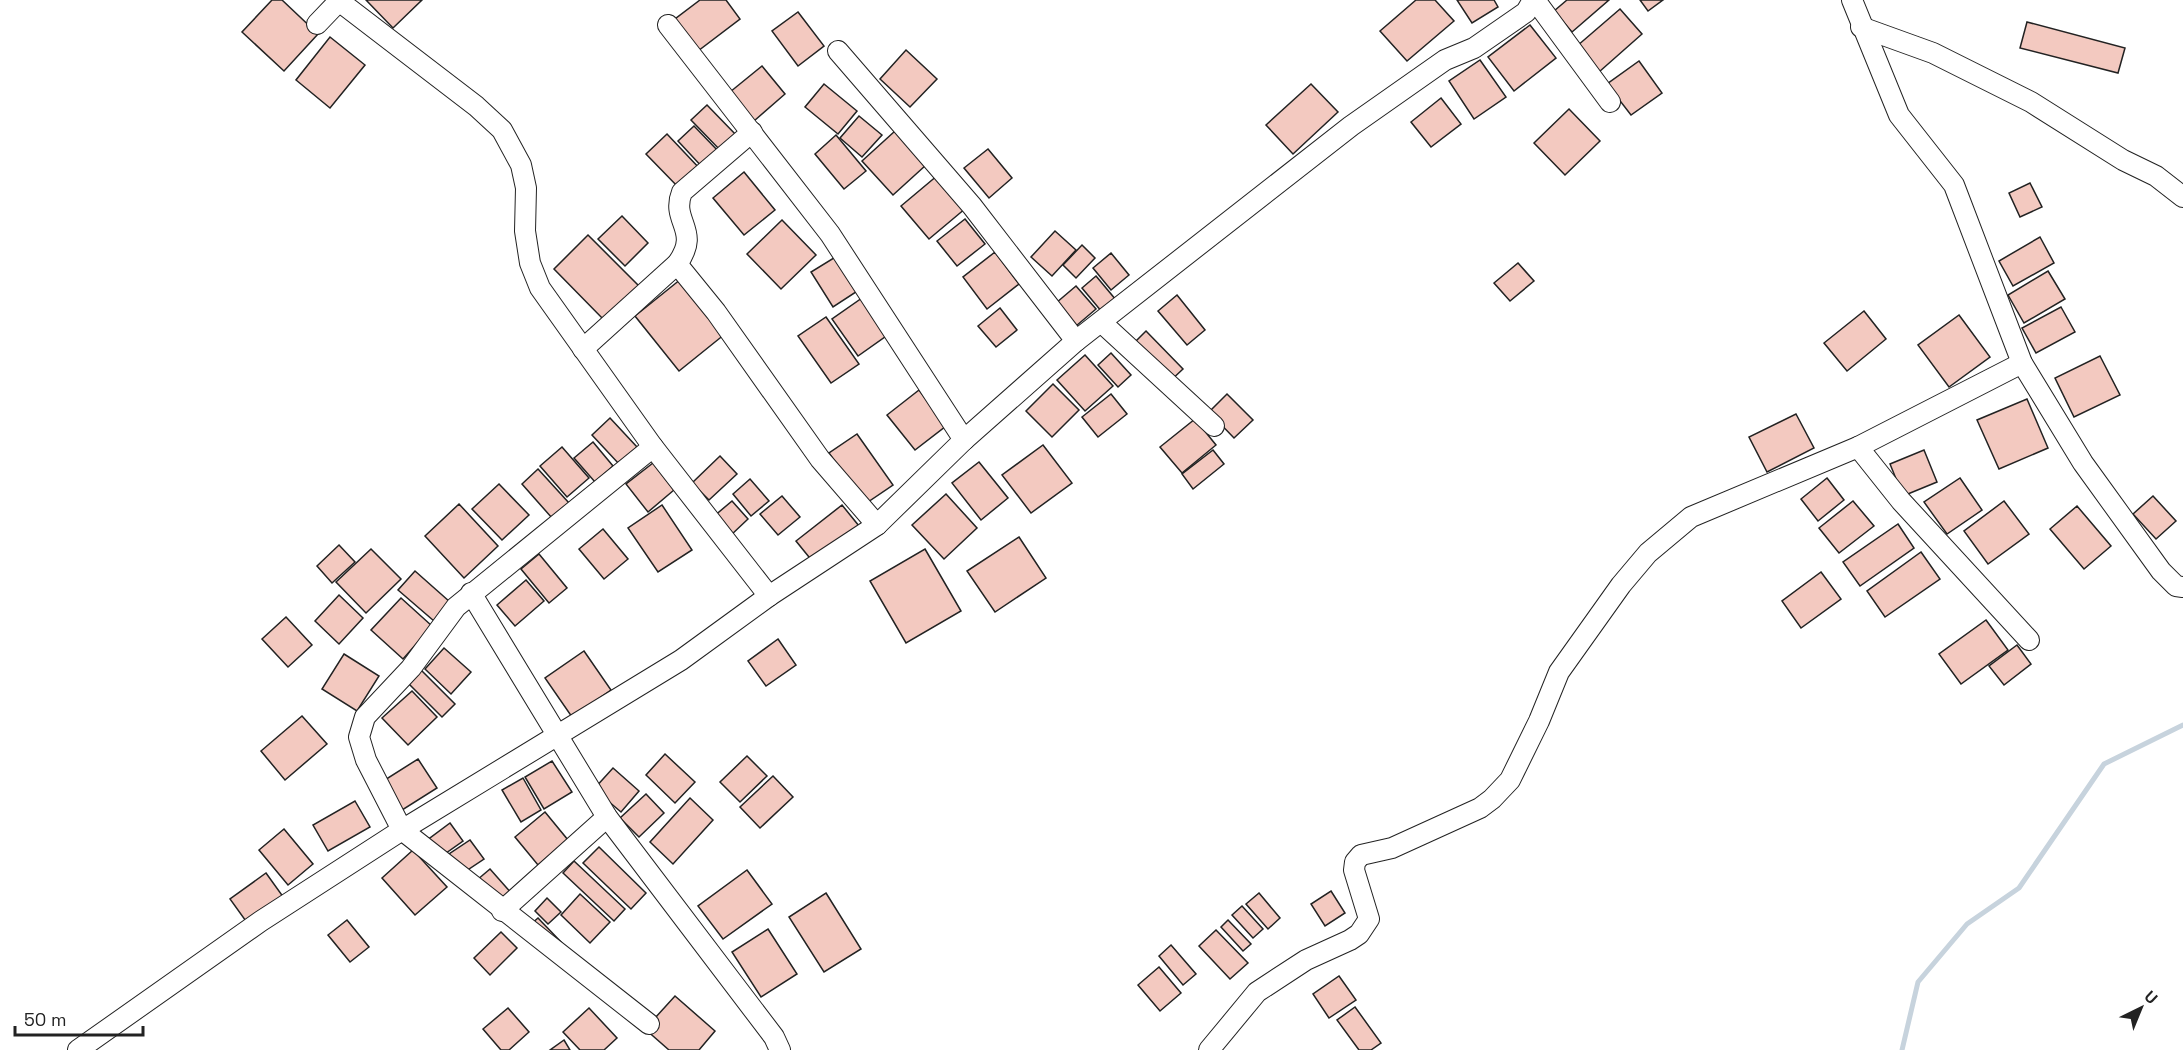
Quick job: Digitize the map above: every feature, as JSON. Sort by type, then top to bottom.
[{"type":"street","points":[[318,24],[340,0],[476,106],[502,130],[521,165],[526,188],[525,231],[530,263],[540,288],[653,447],[769,597]]},
{"type":"street","points":[[78,1050],[261,921],[402,830],[681,660],[769,597],[877,525],[964,440],[1076,341],[1351,126],[1445,60],[1474,48],[1526,12],[1534,0],[1610,102]]},
{"type":"street","points":[[1852,0],[1861,27],[1899,115],[1954,185],[2022,363],[2084,463],[2161,571],[2176,585],[2183,587]]},
{"type":"street","points":[[668,25],[830,234],[964,440]]},
{"type":"street","points":[[1861,27],[1933,53],[2031,102],[2123,160],[2156,176],[2183,196]]},
{"type":"street","points":[[838,51],[972,206],[1076,341]]},
{"type":"street","points":[[583,349],[677,264],[685,252],[689,238],[678,202],[682,192],[752,132]]},
{"type":"street","points":[[677,264],[728,329],[820,459],[877,525]]},
{"type":"street","points":[[1101,322],[1214,426]]},
{"type":"street","points":[[1209,1050],[1257,992],[1306,960],[1350,940],[1365,928],[1369,919],[1354,870],[1355,861],[1361,855],[1392,848],[1480,808],[1509,780],[1539,721],[1559,672],[1621,585],[1648,553],[1691,517],[1858,447],[2022,363]]},
{"type":"street","points":[[649,1024],[502,911],[402,830],[366,760],[359,737],[365,717],[411,668],[456,607],[653,447]]},
{"type":"street","points":[[1858,447],[1901,501],[2029,640]]},
{"type":"street","points":[[471,593],[607,817],[774,1037],[780,1050]]},
{"type":"street","points":[[502,911],[607,817]]},
{"type":"building","points":[[272,0],[282,0],[318,34],[284,71],[242,32]]},
{"type":"building","points":[[366,0],[422,0],[393,28]]},
{"type":"building","points":[[700,0],[726,0],[740,19],[694,54],[671,22]]},
{"type":"building","points":[[1416,0],[1435,0],[1454,21],[1407,61],[1380,31]]},
{"type":"building","points":[[1457,0],[1494,0],[1498,7],[1472,23]]},
{"type":"building","points":[[1567,0],[1609,0],[1572,32],[1554,11]]},
{"type":"building","points":[[1640,0],[1663,0],[1648,11]]},
{"type":"building","points":[[1620,9],[1642,34],[1599,72],[1577,46]]},
{"type":"building","points":[[798,12],[824,46],[798,66],[772,31]]},
{"type":"building","points":[[2027,22],[2125,48],[2118,73],[2020,48]]},
{"type":"building","points":[[1530,25],[1556,58],[1514,91],[1488,57]]},
{"type":"building","points":[[330,37],[365,65],[330,108],[296,80]]},
{"type":"building","points":[[906,50],[937,79],[910,107],[880,79]]},
{"type":"building","points":[[1480,60],[1506,97],[1474,119],[1449,81]]},
{"type":"building","points":[[1639,61],[1662,93],[1631,115],[1607,84]]},
{"type":"building","points":[[762,66],[785,94],[754,121],[730,92]]},
{"type":"building","points":[[824,84],[857,111],[838,134],[805,107]]},
{"type":"building","points":[[1311,84],[1338,112],[1293,154],[1266,125]]},
{"type":"building","points":[[1441,98],[1461,124],[1431,147],[1411,122]]},
{"type":"building","points":[[707,105],[737,136],[721,151],[691,120]]},
{"type":"building","points":[[1569,109],[1600,141],[1565,175],[1534,143]]},
{"type":"building","points":[[859,116],[882,135],[862,157],[840,138]]},
{"type":"building","points":[[694,126],[720,153],[704,169],[678,141]]},
{"type":"building","points":[[895,131],[926,165],[893,195],[862,161]]},
{"type":"building","points":[[667,134],[701,170],[680,189],[646,154]]},
{"type":"building","points":[[836,135],[866,171],[844,189],[815,154]]},
{"type":"building","points":[[988,149],[1012,178],[989,198],[964,168]]},
{"type":"building","points":[[744,172],[775,210],[744,235],[713,198]]},
{"type":"building","points":[[938,175],[966,208],[929,239],[901,206]]},
{"type":"building","points":[[2030,183],[2042,207],[2020,217],[2009,193]]},
{"type":"building","points":[[622,216],[648,243],[625,266],[598,239]]},
{"type":"building","points":[[965,219],[985,244],[957,266],[937,241]]},
{"type":"building","points":[[782,220],[816,255],[781,289],[747,254]]},
{"type":"building","points":[[1055,231],[1076,250],[1052,276],[1031,257]]},
{"type":"building","points":[[588,235],[639,286],[604,320],[554,269]]},
{"type":"building","points":[[2040,237],[2054,263],[2013,286],[1999,261]]},
{"type":"building","points":[[1082,245],[1095,258],[1076,278],[1063,265]]},
{"type":"building","points":[[995,252],[1019,284],[987,309],[963,277]]},
{"type":"building","points":[[1111,253],[1129,275],[1111,290],[1093,268]]},
{"type":"building","points":[[837,256],[859,290],[833,307],[811,272]]},
{"type":"building","points":[[1518,263],[1534,281],[1510,301],[1494,283]]},
{"type":"building","points":[[2048,271],[2065,299],[2024,323],[2008,295]]},
{"type":"building","points":[[1096,276],[1116,300],[1102,312],[1082,288]]},
{"type":"building","points":[[681,279],[725,334],[679,371],[635,316]]},
{"type":"building","points":[[1076,286],[1096,309],[1076,326],[1056,303]]},
{"type":"building","points":[[1177,295],[1205,330],[1187,345],[1158,311]]},
{"type":"building","points":[[862,298],[889,334],[858,356],[832,319]]},
{"type":"building","points":[[2061,307],[2075,332],[2036,353],[2022,328]]},
{"type":"building","points":[[1000,308],[1017,330],[996,347],[978,326]]},
{"type":"building","points":[[1864,311],[1886,339],[1847,371],[1824,343]]},
{"type":"building","points":[[1959,315],[1990,357],[1949,387],[1918,345]]},
{"type":"building","points":[[826,317],[859,364],[831,383],[798,336]]},
{"type":"building","points":[[1146,331],[1183,369],[1168,383],[1132,345]]},
{"type":"building","points":[[1111,353],[1131,375],[1118,387],[1098,365]]},
{"type":"building","points":[[1085,355],[1113,386],[1085,411],[1057,380]]},
{"type":"building","points":[[2100,356],[2120,395],[2074,417],[2055,378]]},
{"type":"building","points":[[1053,384],[1079,410],[1052,437],[1026,411]]},
{"type":"building","points":[[919,390],[946,426],[915,450],[887,415]]},
{"type":"building","points":[[1111,394],[1127,414],[1098,437],[1082,417]]},
{"type":"building","points":[[1227,394],[1253,420],[1234,438],[1209,412]]},
{"type":"building","points":[[2027,399],[2048,448],[1999,469],[1977,420]]},
{"type":"building","points":[[1796,414],[1814,448],[1767,472],[1749,437]]},
{"type":"building","points":[[610,418],[637,447],[619,464],[592,435]]},
{"type":"building","points":[[1195,419],[1216,445],[1182,473],[1160,447]]},
{"type":"building","points":[[857,434],[893,485],[865,504],[829,453]]},
{"type":"building","points":[[593,442],[613,466],[595,482],[574,458]]},
{"type":"building","points":[[1043,445],[1072,483],[1031,513],[1002,475]]},
{"type":"building","points":[[562,447],[589,478],[567,497],[540,466]]},
{"type":"building","points":[[1213,450],[1224,464],[1193,489],[1182,474]]},
{"type":"building","points":[[1924,450],[1937,482],[1903,496],[1890,464]]},
{"type":"building","points":[[720,456],[737,474],[709,500],[692,483]]},
{"type":"building","points":[[979,462],[1008,498],[981,520],[952,483]]},
{"type":"building","points":[[653,463],[674,490],[648,512],[626,484]]},
{"type":"building","points":[[538,469],[569,503],[552,518],[522,484]]},
{"type":"building","points":[[1827,478],[1844,500],[1818,521],[1801,499]]},
{"type":"building","points":[[1960,478],[1982,510],[1947,534],[1924,502]]},
{"type":"building","points":[[750,479],[769,501],[751,516],[733,494]]},
{"type":"building","points":[[499,484],[529,515],[502,540],[472,509]]},
{"type":"building","points":[[946,494],[977,528],[944,559],[912,525]]},
{"type":"building","points":[[782,496],[800,517],[778,535],[760,514]]},
{"type":"building","points":[[2153,496],[2176,521],[2156,539],[2133,514]]},
{"type":"building","points":[[732,501],[748,519],[730,536],[713,517]]},
{"type":"building","points":[[1853,501],[1874,526],[1839,553],[1819,528]]},
{"type":"building","points":[[2004,501],[2029,534],[1988,564],[1964,531]]},
{"type":"building","points":[[459,504],[498,546],[464,578],[425,536]]},
{"type":"building","points":[[662,505],[692,550],[658,572],[628,528]]},
{"type":"building","points":[[842,505],[859,526],[813,562],[796,541]]},
{"type":"building","points":[[2077,506],[2111,546],[2084,569],[2050,529]]},
{"type":"building","points":[[1898,524],[1914,548],[1860,586],[1843,562]]},
{"type":"building","points":[[603,529],[628,559],[604,579],[579,549]]},
{"type":"building","points":[[1019,537],[1046,578],[995,612],[967,571]]},
{"type":"building","points":[[339,545],[355,562],[332,583],[317,566]]},
{"type":"building","points":[[371,549],[401,579],[366,613],[336,582]]},
{"type":"building","points":[[925,549],[961,611],[906,643],[870,581]]},
{"type":"building","points":[[1921,552],[1940,579],[1885,617],[1867,591]]},
{"type":"building","points":[[539,554],[567,588],[549,603],[521,569]]},
{"type":"building","points":[[415,571],[450,602],[434,621],[398,590]]},
{"type":"building","points":[[1821,572],[1841,599],[1801,628],[1782,601]]},
{"type":"building","points":[[526,580],[544,601],[515,626],[497,605]]},
{"type":"building","points":[[339,595],[363,618],[339,644],[315,621]]},
{"type":"building","points":[[401,598],[432,626],[403,659],[371,630]]},
{"type":"building","points":[[286,617],[312,645],[288,667],[262,639]]},
{"type":"building","points":[[1986,620],[2008,650],[1961,684],[1939,654]]},
{"type":"building","points":[[778,639],[796,665],[766,686],[748,661]]},
{"type":"building","points":[[2017,645],[2031,664],[2004,685],[1989,666]]},
{"type":"building","points":[[444,648],[471,672],[451,694],[425,669]]},
{"type":"building","points":[[584,651],[611,690],[572,717],[545,678]]},
{"type":"building","points":[[344,654],[379,676],[357,711],[322,689]]},
{"type":"building","points":[[419,668],[455,704],[442,717],[406,681]]},
{"type":"building","points":[[412,691],[437,717],[408,745],[382,718]]},
{"type":"building","points":[[302,716],[327,744],[285,780],[261,751]]},
{"type":"building","points":[[665,754],[695,782],[675,803],[646,775]]},
{"type":"building","points":[[747,756],[767,776],[740,802],[720,782]]},
{"type":"building","points":[[418,759],[437,788],[399,812],[380,783]]},
{"type":"building","points":[[552,761],[572,792],[544,809],[525,777]]},
{"type":"building","points":[[613,768],[639,791],[621,812],[594,789]]},
{"type":"building","points":[[773,776],[793,797],[760,828],[740,807]]},
{"type":"building","points":[[523,778],[541,810],[521,822],[502,790]]},
{"type":"building","points":[[646,794],[664,813],[639,837],[620,818]]},
{"type":"building","points":[[690,798],[713,820],[673,864],[650,842]]},
{"type":"building","points":[[355,801],[370,827],[328,851],[313,825]]},
{"type":"building","points":[[545,812],[568,840],[538,865],[515,837]]},
{"type":"building","points":[[450,823],[463,841],[439,858],[426,841]]},
{"type":"building","points":[[284,829],[313,864],[288,885],[259,850]]},
{"type":"building","points":[[470,840],[484,859],[460,875],[446,856]]},
{"type":"building","points":[[599,847],[646,893],[631,909],[583,863]]},
{"type":"building","points":[[413,850],[447,887],[415,915],[382,878]]},
{"type":"building","points":[[574,861],[625,909],[614,921],[563,873]]},
{"type":"building","points":[[490,869],[513,895],[500,906],[477,880]]},
{"type":"building","points":[[747,870],[772,904],[723,939],[698,906]]},
{"type":"building","points":[[266,873],[284,898],[248,924],[230,899]]},
{"type":"building","points":[[1331,891],[1345,913],[1325,926],[1311,904]]},
{"type":"building","points":[[826,893],[861,949],[824,972],[789,917]]},
{"type":"building","points":[[1259,893],[1280,918],[1268,929],[1246,904]]},
{"type":"building","points":[[580,894],[610,922],[590,943],[561,915]]},
{"type":"building","points":[[547,898],[561,912],[548,924],[535,911]]},
{"type":"building","points":[[1242,906],[1263,929],[1253,938],[1232,915]]},
{"type":"building","points":[[538,918],[562,943],[555,950],[530,925]]},
{"type":"building","points":[[347,920],[369,947],[350,962],[328,935]]},
{"type":"building","points":[[1228,920],[1251,944],[1243,951],[1221,927]]},
{"type":"building","points":[[768,929],[797,974],[761,997],[732,952]]},
{"type":"building","points":[[1216,930],[1248,963],[1230,979],[1199,946]]},
{"type":"building","points":[[501,932],[517,948],[490,975],[474,958]]},
{"type":"building","points":[[1171,945],[1196,974],[1183,985],[1159,956]]},
{"type":"building","points":[[1159,967],[1181,993],[1160,1011],[1138,985]]},
{"type":"building","points":[[1339,976],[1356,1000],[1329,1018],[1313,994]]},
{"type":"building","points":[[675,996],[715,1031],[699,1050],[669,1050],[645,1029]]},
{"type":"building","points":[[1355,1007],[1381,1043],[1371,1050],[1359,1050],[1337,1020]]},
{"type":"building","points":[[508,1008],[529,1032],[509,1050],[501,1050],[483,1029]]},
{"type":"building","points":[[589,1008],[617,1038],[604,1050],[580,1050],[563,1032]]},
{"type":"building","points":[[564,1040],[570,1050],[550,1050]]},
{"type":"waterway","points":[[1902,1050],[1918,982],[1967,924],[2019,888],[2104,764],[2183,725]]}]
